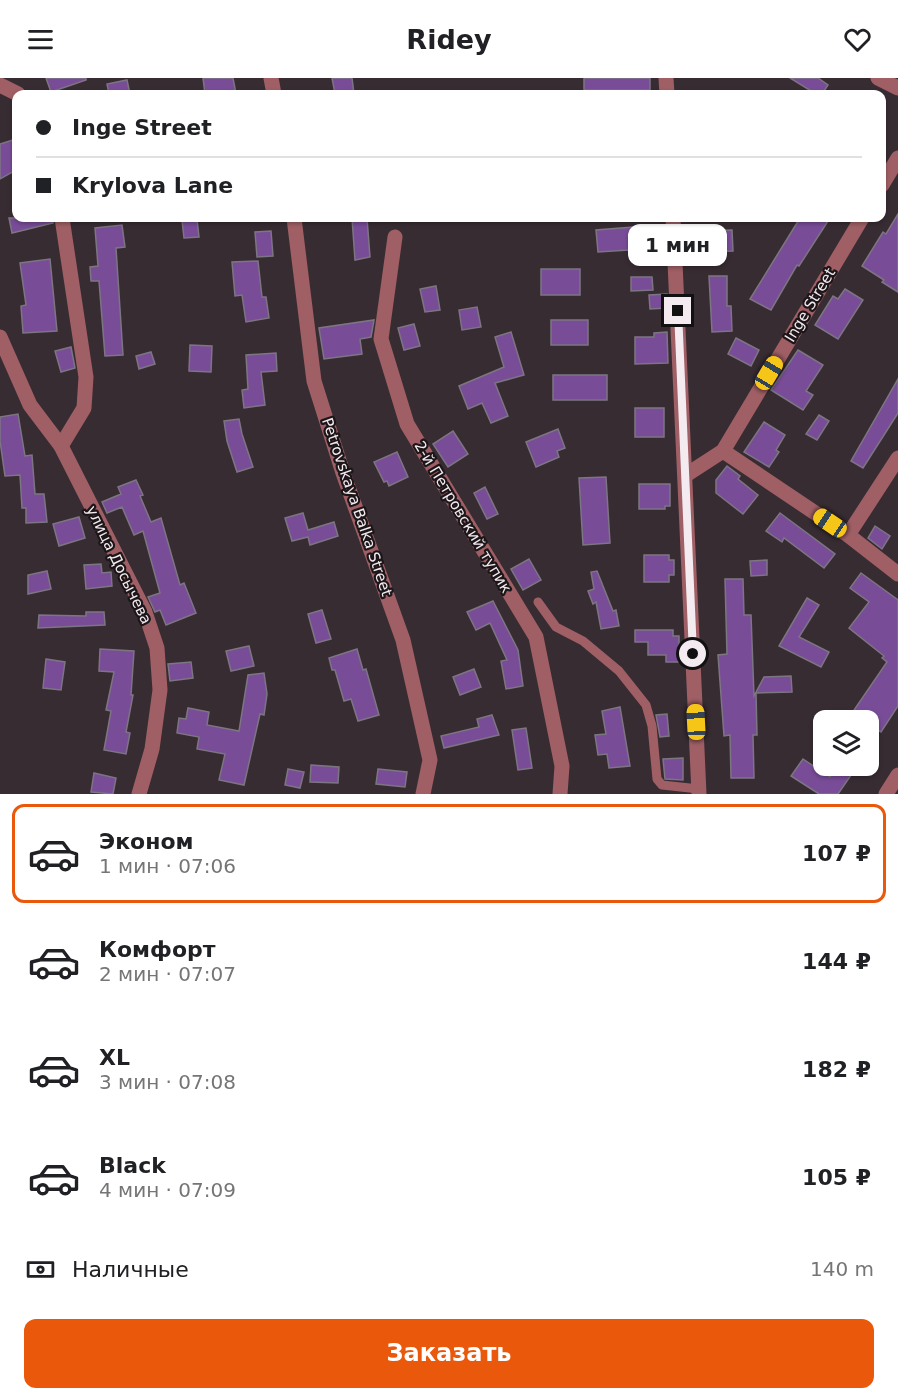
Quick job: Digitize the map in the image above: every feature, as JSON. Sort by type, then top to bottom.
[{"type":"street","points":[[878,78],[898,88]]},
{"type":"street","points":[[886,178],[898,158]]},
{"type":"street","points":[[61,446],[84,408],[86,377],[63,222]]},
{"type":"street","name":"Petrovskaya Balka Street","points":[[294,222],[314,381],[343,473],[403,640],[430,760],[423,794]]},
{"type":"street","points":[[673,222],[699,791]]},
{"type":"street","name":"Inge Street","points":[[686,475],[723,451],[860,222]]},
{"type":"street","name":"2-й Петровский тупик","points":[[395,237],[381,339],[407,424],[536,637],[562,766],[560,794]]},
{"type":"street","name":"улица Досычева","points":[[0,337],[30,405],[61,446],[145,612],[157,648],[160,690],[152,748],[139,794]]},
{"type":"street","points":[[723,451],[848,535],[898,574]]},
{"type":"street","points":[[848,535],[898,458]]},
{"type":"street","points":[[885,794],[898,775]]},
{"type":"lane","points":[[538,602],[556,627],[582,641],[619,671],[646,705],[652,726],[657,779],[662,785],[699,791]]},
{"type":"building","points":[[46,78],[86,78],[86,80],[57,90],[50,90]]},
{"type":"building","points":[[203,78],[233,78],[235,90],[204,90]]},
{"type":"building","points":[[332,78],[352,78],[354,90],[334,90]]},
{"type":"building","points":[[584,78],[650,78],[650,90],[584,90]]},
{"type":"building","points":[[790,78],[818,78],[828,85],[825,90],[810,90]]},
{"type":"building","points":[[127,80],[129,90],[108,90],[107,84]]},
{"type":"building","points":[[12,140],[12,172],[0,179],[0,144]]},
{"type":"building","points":[[898,214],[898,292],[862,266],[883,232],[886,234]]},
{"type":"building","points":[[9,218],[12,218],[12,222],[53,222],[53,223],[12,233]]},
{"type":"building","points":[[182,222],[197,222],[199,237],[184,238]]},
{"type":"building","points":[[352,222],[367,222],[370,257],[355,260]]},
{"type":"building","points":[[798,222],[827,222],[799,266],[797,265],[771,310],[750,299]]},
{"type":"building","points":[[122,225],[125,247],[116,248],[123,355],[105,356],[99,281],[91,281],[90,267],[98,266],[95,228]]},
{"type":"building","points":[[658,225],[658,230],[664,230],[665,252],[629,255],[629,250],[598,252],[596,230]]},
{"type":"building","points":[[732,230],[733,251],[706,252],[705,231]]},
{"type":"building","points":[[271,231],[273,256],[257,257],[255,232]]},
{"type":"building","points":[[50,259],[57,331],[23,333],[21,306],[26,305],[20,263]]},
{"type":"building","points":[[258,261],[262,297],[266,297],[269,318],[246,322],[242,295],[235,296],[232,262]]},
{"type":"building","points":[[541,269],[580,269],[580,295],[541,295]]},
{"type":"building","points":[[709,276],[727,276],[727,306],[731,306],[732,331],[712,332]]},
{"type":"building","points":[[631,277],[652,277],[653,290],[631,291]]},
{"type":"building","points":[[436,286],[440,310],[425,312],[420,289]]},
{"type":"building","points":[[845,289],[863,300],[838,339],[815,325],[833,296],[838,299]]},
{"type":"building","points":[[667,294],[667,308],[650,309],[649,295]]},
{"type":"building","points":[[477,307],[481,327],[462,330],[459,310]]},
{"type":"building","points":[[374,320],[371,337],[360,339],[362,354],[324,359],[319,328]]},
{"type":"building","points":[[551,320],[588,320],[588,345],[551,345]]},
{"type":"building","points":[[414,324],[420,346],[404,350],[398,328]]},
{"type":"building","points":[[511,332],[524,375],[495,383],[508,416],[491,423],[482,403],[468,409],[459,386],[504,367],[495,337]]},
{"type":"building","points":[[667,332],[668,363],[635,364],[635,337],[654,337],[654,333]]},
{"type":"building","points":[[736,338],[759,350],[751,366],[728,354]]},
{"type":"building","points":[[190,345],[212,346],[211,372],[189,371]]},
{"type":"building","points":[[71,347],[75,368],[61,372],[55,351]]},
{"type":"building","points":[[798,350],[823,365],[806,391],[813,395],[803,410],[771,390]]},
{"type":"building","points":[[151,352],[155,364],[139,369],[136,356]]},
{"type":"building","points":[[276,353],[277,371],[261,372],[265,405],[244,408],[242,390],[248,389],[246,355]]},
{"type":"building","points":[[553,375],[607,375],[607,400],[553,400]]},
{"type":"building","points":[[898,379],[898,413],[863,468],[851,461]]},
{"type":"building","points":[[635,408],[664,408],[664,437],[635,437]]},
{"type":"building","points":[[18,414],[25,456],[32,455],[35,494],[44,494],[47,522],[26,523],[26,508],[22,508],[20,475],[5,476],[0,441],[0,417]]},
{"type":"building","points":[[819,415],[829,421],[817,440],[806,434]]},
{"type":"building","points":[[239,419],[253,467],[237,472],[227,441],[224,421]]},
{"type":"building","points":[[764,422],[785,435],[776,450],[779,452],[769,467],[744,452]]},
{"type":"building","points":[[558,429],[565,448],[557,451],[559,457],[536,467],[526,442]]},
{"type":"building","points":[[453,431],[468,454],[448,467],[433,444]]},
{"type":"building","points":[[397,452],[408,477],[389,486],[387,481],[384,482],[374,462]]},
{"type":"building","points":[[727,466],[740,476],[738,479],[758,495],[743,514],[716,493],[716,480]]},
{"type":"building","points":[[606,477],[610,543],[583,545],[579,478]]},
{"type":"building","points":[[136,480],[151,522],[161,518],[180,585],[184,583],[196,613],[166,625],[160,610],[155,612],[148,597],[160,593],[143,531],[134,535],[122,507],[107,513],[102,502],[121,494],[118,487]]},
{"type":"building","points":[[639,484],[670,484],[670,506],[665,506],[665,509],[639,509]]},
{"type":"building","points":[[485,487],[498,514],[487,519],[474,493]]},
{"type":"building","points":[[303,513],[308,530],[334,522],[338,536],[310,545],[308,537],[292,541],[285,518]]},
{"type":"building","points":[[780,513],[835,554],[824,568],[784,538],[782,542],[766,531]]},
{"type":"building","points":[[79,517],[85,538],[59,546],[53,524]]},
{"type":"building","points":[[875,526],[890,536],[882,549],[868,538]]},
{"type":"building","points":[[644,555],[669,555],[669,560],[674,560],[674,575],[669,575],[669,582],[644,582]]},
{"type":"building","points":[[529,559],[541,580],[523,590],[511,569]]},
{"type":"building","points":[[767,560],[767,575],[751,576],[750,561]]},
{"type":"building","points":[[101,564],[102,573],[111,572],[112,586],[86,589],[84,565]]},
{"type":"building","points":[[47,571],[51,589],[28,594],[28,575]]},
{"type":"building","points":[[597,571],[613,611],[616,610],[619,626],[601,629],[596,602],[593,604],[588,591],[594,589],[591,572]]},
{"type":"building","points":[[861,573],[898,600],[898,706],[881,732],[879,731],[879,710],[854,710],[887,662],[882,658],[884,656],[849,628],[869,602],[850,588]]},
{"type":"building","points":[[725,579],[743,579],[744,615],[751,615],[754,696],[764,677],[791,676],[792,692],[756,693],[757,735],[753,735],[754,778],[731,778],[730,735],[724,736],[718,655],[727,654]]},
{"type":"building","points":[[807,598],[819,605],[799,637],[829,652],[821,667],[779,646]]},
{"type":"building","points":[[493,601],[518,650],[523,686],[506,689],[501,661],[507,660],[490,623],[476,630],[467,612]]},
{"type":"building","points":[[322,610],[331,639],[316,643],[308,614]]},
{"type":"building","points":[[86,612],[104,612],[105,625],[38,628],[39,615],[86,616]]},
{"type":"building","points":[[635,630],[673,630],[673,636],[679,636],[679,662],[666,662],[666,655],[648,655],[648,642],[635,642]]},
{"type":"building","points":[[249,646],[254,666],[231,671],[226,651]]},
{"type":"building","points":[[100,649],[134,651],[131,695],[133,695],[126,732],[130,733],[126,754],[104,750],[111,711],[106,710],[114,672],[99,671]]},
{"type":"building","points":[[357,649],[363,670],[366,669],[379,715],[358,721],[351,699],[344,701],[329,658]]},
{"type":"building","points":[[46,659],[65,662],[61,690],[43,688]]},
{"type":"building","points":[[191,662],[193,678],[170,681],[168,664]]},
{"type":"building","points":[[474,669],[481,687],[460,695],[453,677]]},
{"type":"building","points":[[264,673],[267,694],[264,715],[260,714],[244,785],[219,780],[225,754],[197,749],[199,737],[177,733],[179,718],[186,719],[188,708],[209,712],[207,725],[239,731],[248,675]]},
{"type":"building","points":[[620,707],[630,766],[609,768],[607,754],[598,755],[595,735],[606,734],[602,711]]},
{"type":"building","points":[[667,714],[669,736],[660,737],[656,715]]},
{"type":"building","points":[[492,715],[499,735],[444,748],[441,736],[479,727],[477,719]]},
{"type":"building","points":[[526,728],[532,768],[518,770],[512,730]]},
{"type":"building","points":[[683,758],[683,780],[665,779],[663,759]]},
{"type":"building","points":[[803,759],[813,766],[813,776],[850,776],[838,794],[819,794],[791,776]]},
{"type":"building","points":[[311,765],[339,767],[338,783],[310,782]]},
{"type":"building","points":[[288,769],[304,772],[300,788],[285,785]]},
{"type":"building","points":[[378,769],[407,772],[405,787],[376,784]]},
{"type":"building","points":[[94,773],[116,778],[113,794],[91,792]]},
{"type":"route","points":[[678,311],[693,654]]}]
